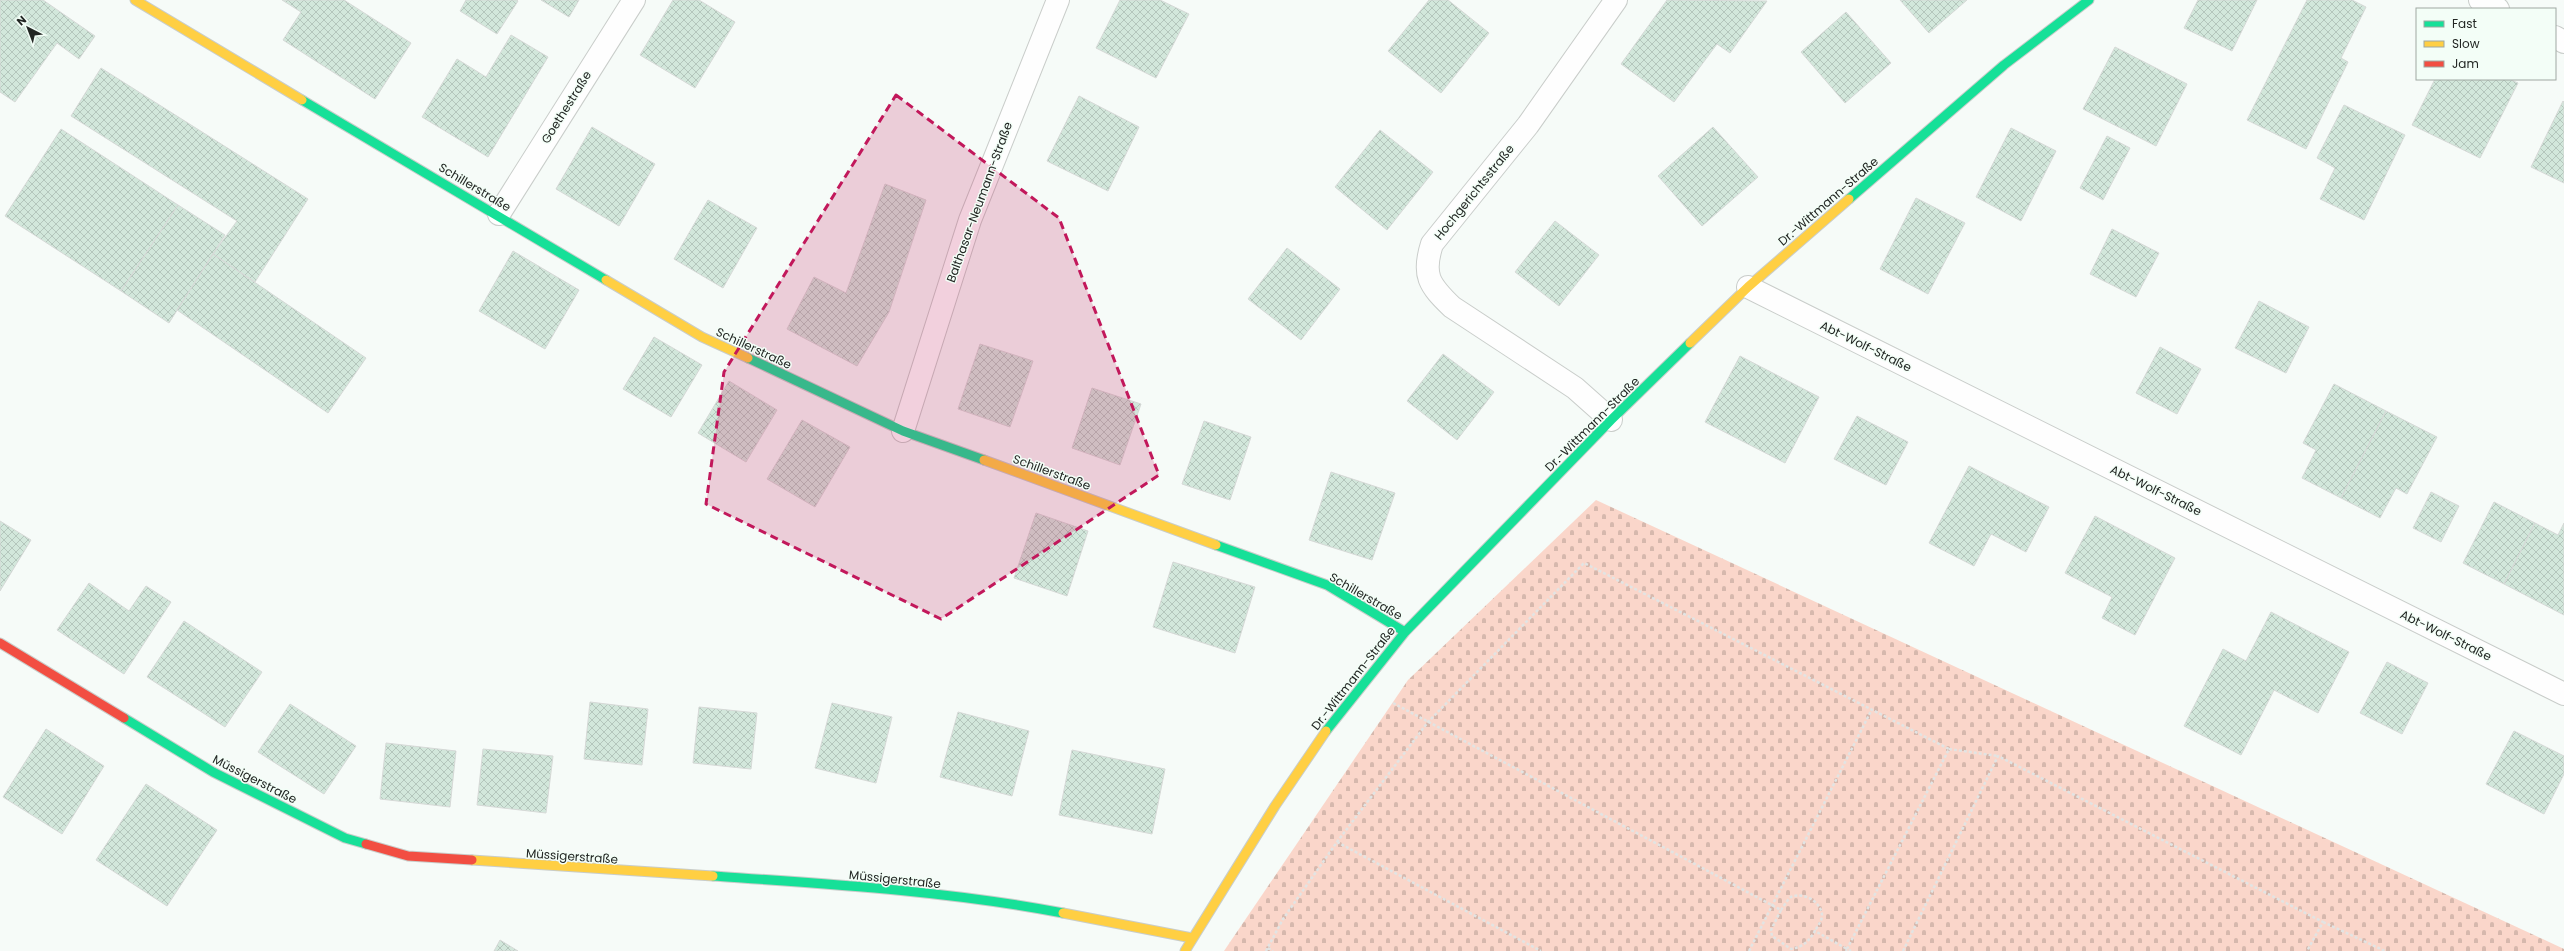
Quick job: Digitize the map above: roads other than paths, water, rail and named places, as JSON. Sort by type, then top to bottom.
[{"type":"street","name":"Schillerstraße","points":[[135,0],[499,214],[702,337],[903,431],[1327,585],[1405,632]]},
{"type":"street","name":"Goethestraße","points":[[499,214],[634,0]]},
{"type":"street","name":"Balthasar-Neumann-Straße","points":[[903,431],[970,220],[1058,0]]},
{"type":"street","name":"Hochgerichtsstraße","points":[[1611,420],[1575,388],[1452,307],[1440,295],[1429,279],[1426,262],[1432,244],[1528,125],[1616,0]]},
{"type":"street","name":"Dr.-Wittmann-Straße","points":[[1185,951],[1275,806],[1341,710],[1405,632],[1611,420],[1748,287],[2004,65],[2089,0]]},
{"type":"street","points":[[2480,0],[2496,8]]},
{"type":"street","name":"Abt-Wolf-Straße","points":[[1748,287],[2564,694]]},
{"type":"street","name":"Müssigerstraße","points":[[0,643],[213,772],[345,838],[408,856],[826,884],[1019,904],[1192,938]]}]
